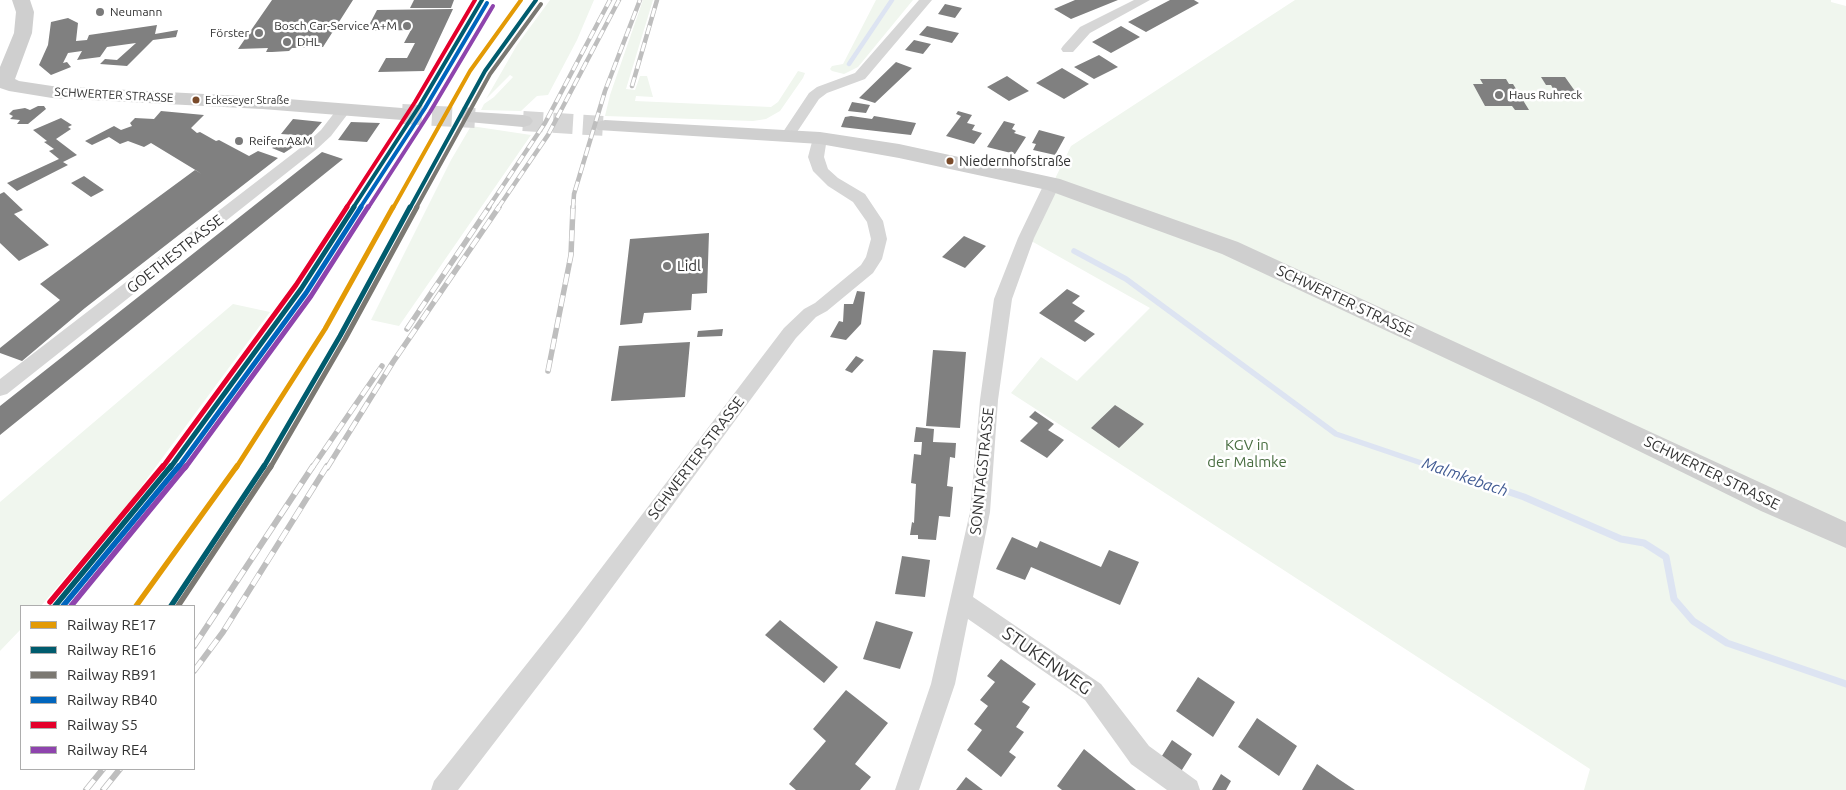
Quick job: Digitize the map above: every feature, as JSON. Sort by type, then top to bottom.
[{"type":"main road","points":[[3,86],[24,33],[24,12],[21,0]]},
{"type":"main road","name":"SCHWERTER STRASSE","points":[[3,86],[52,92],[402,114]]},
{"type":"main road","points":[[475,118],[523,121]]},
{"type":"main road","name":"SCHWERTER STRASSE","points":[[605,126],[820,138],[899,151],[1052,184],[1230,248],[1548,394],[1772,502],[1846,535]]},
{"type":"street","points":[[788,135],[814,96],[822,90],[860,76],[926,0]]},
{"type":"street","points":[[1068,49],[1085,30],[1144,0]]},
{"type":"street","name":"GOETHESTRASSE","points":[[0,389],[313,144],[326,133],[343,111]]},
{"type":"street","name":"SCHWERTER STRASSE","points":[[443,790],[572,624],[790,333],[810,313],[821,307],[867,269],[874,259],[879,239],[875,220],[859,198],[821,171],[816,156],[820,138]]},
{"type":"street","name":"SONNTAGSTRASSE","points":[[908,790],[943,684],[980,512],[989,400],[1003,299],[1026,238],[1052,184]]},
{"type":"street","name":"STUKENWEG","points":[[962,602],[1093,692],[1140,755],[1188,790]]},
{"type":"green space","points":[[550,0],[594,0],[577,40],[548,95],[537,96],[521,111],[481,110],[484,104],[494,97],[513,77],[510,75],[486,99],[517,45]]},
{"type":"green space","points":[[643,0],[653,0],[626,89],[635,90],[640,76],[647,76],[653,97],[636,96],[635,101],[771,107],[778,102],[798,71],[805,73],[803,78],[780,111],[766,119],[753,121],[605,116],[610,95]]},
{"type":"green space","points":[[876,0],[913,0],[858,67],[844,74],[832,71],[830,69],[832,66],[843,64]]},
{"type":"green space","name":"KGV in der Malmke","points":[[1295,0],[1831,0],[1831,2],[1846,6],[1846,790],[1584,790],[1590,769],[1011,393],[1041,357],[1077,381],[1150,308],[1026,238],[1071,146]]},
{"type":"green space","points":[[471,126],[531,135],[399,326],[371,320],[451,160]]},
{"type":"green space","points":[[233,304],[270,312],[132,499],[42,605],[20,605],[20,630],[0,651],[0,502]]},
{"type":"building","points":[[272,0],[353,0],[323,47],[292,48],[289,51],[272,52],[266,52],[268,48],[238,49]]},
{"type":"building","points":[[414,0],[454,0],[451,8],[410,8]]},
{"type":"building","points":[[1075,0],[1118,0],[1071,19],[1054,9]]},
{"type":"building","points":[[1170,0],[1194,0],[1199,3],[1146,32],[1128,22]]},
{"type":"building","points":[[945,4],[962,8],[955,18],[938,14]]},
{"type":"building","name":"Bosch Car-Service A+M","points":[[453,9],[424,71],[378,72],[386,58],[407,58],[415,43],[404,43],[411,30],[366,31],[377,10]]},
{"type":"building","points":[[68,18],[78,23],[76,41],[87,40],[89,35],[157,25],[155,34],[178,30],[176,37],[153,40],[127,66],[100,64],[105,59],[117,60],[136,43],[107,47],[100,57],[77,60],[82,51],[68,53],[63,63],[67,62],[71,67],[51,75],[39,65],[48,45],[51,22]]},
{"type":"building","points":[[927,26],[959,33],[952,43],[919,35]]},
{"type":"building","points":[[1121,26],[1140,37],[1111,53],[1092,42]]},
{"type":"building","points":[[914,40],[931,44],[923,54],[905,50]]},
{"type":"building","points":[[1099,55],[1118,67],[1094,79],[1074,67]]},
{"type":"building","points":[[896,62],[912,68],[875,103],[859,98]]},
{"type":"building","points":[[1062,68],[1089,84],[1064,99],[1036,83]]},
{"type":"building","points":[[1007,76],[1029,91],[1009,101],[987,87]]},
{"type":"building","points":[[1541,77],[1565,77],[1577,94],[1556,94],[1551,85],[1546,85]]},
{"type":"building","name":"Haus Ruhreck","points":[[1480,79],[1506,79],[1509,84],[1513,84],[1529,110],[1515,110],[1512,106],[1485,106],[1473,84],[1483,84]]},
{"type":"building","points":[[852,102],[870,105],[866,113],[848,111]]},
{"type":"building","points":[[38,106],[44,106],[46,109],[28,124],[17,124],[20,120],[10,119],[13,116],[9,114],[13,110],[25,108],[30,110]]},
{"type":"building","points":[[161,111],[204,115],[191,128],[197,133],[200,132],[216,141],[219,140],[249,156],[258,151],[278,158],[85,308],[22,361],[0,353],[0,348],[60,300],[40,284],[195,170],[202,174],[151,143],[144,147],[128,141],[120,144],[109,137],[92,145],[85,141],[114,126],[121,130],[132,126],[130,123],[135,118],[154,119]]},
{"type":"building","points":[[958,111],[972,115],[967,123],[975,125],[972,130],[982,133],[974,144],[946,136],[961,116],[956,114]]},
{"type":"building","points":[[874,116],[916,123],[911,135],[841,127],[845,117],[872,119]]},
{"type":"building","points":[[61,118],[72,125],[68,127],[71,129],[56,139],[77,155],[63,162],[68,165],[17,191],[7,183],[59,159],[49,151],[54,149],[44,142],[47,141],[33,130]]},
{"type":"building","points":[[293,119],[322,122],[310,136],[281,134]]},
{"type":"building","points":[[1004,121],[1015,124],[1012,129],[1016,131],[1014,133],[1026,137],[1015,154],[987,147]]},
{"type":"building","points":[[351,122],[380,123],[367,142],[338,140]]},
{"type":"building","points":[[1039,130],[1065,137],[1055,155],[1033,150],[1036,144],[1032,143]]},
{"type":"building","points":[[289,137],[301,142],[284,153],[272,148]]},
{"type":"building","points":[[322,152],[343,159],[0,435],[0,406]]},
{"type":"building","points":[[84,176],[104,190],[91,197],[71,183]]},
{"type":"building","points":[[4,192],[23,210],[14,214],[49,245],[19,261],[0,243],[0,194]]},
{"type":"building","name":"Lidl","points":[[709,233],[707,293],[692,294],[691,310],[644,313],[642,323],[620,325],[630,239]]},
{"type":"building","points":[[964,236],[986,246],[965,268],[942,257]]},
{"type":"building","points":[[1067,289],[1080,296],[1072,303],[1085,311],[1074,321],[1095,334],[1085,342],[1039,313]]},
{"type":"building","points":[[857,291],[865,292],[861,324],[846,340],[830,337],[839,321],[843,322],[844,304],[853,304]]},
{"type":"building","points":[[723,329],[722,336],[697,337],[698,331]]},
{"type":"building","points":[[690,342],[685,397],[611,401],[619,346]]},
{"type":"building","points":[[933,350],[966,352],[960,428],[926,426]]},
{"type":"building","points":[[856,356],[864,360],[852,373],[845,370]]},
{"type":"building","points":[[1115,405],[1144,424],[1119,448],[1091,428]]},
{"type":"building","points":[[1035,411],[1054,424],[1048,430],[1064,440],[1047,458],[1020,441],[1038,423],[1029,417]]},
{"type":"building","points":[[916,427],[934,429],[933,442],[956,443],[955,458],[950,457],[947,486],[953,487],[950,517],[939,516],[936,540],[918,539],[918,535],[910,535],[912,522],[914,523],[916,484],[911,483],[914,454],[921,455],[922,442],[914,442]]},
{"type":"building","points":[[1012,537],[1037,548],[1040,541],[1101,567],[1109,550],[1139,562],[1120,605],[1031,567],[1025,580],[996,569]]},
{"type":"building","points":[[902,556],[930,560],[925,597],[895,594]]},
{"type":"building","points":[[780,620],[838,667],[824,683],[765,635]]},
{"type":"building","points":[[876,621],[913,632],[900,669],[863,659]]},
{"type":"building","points":[[1001,659],[1036,684],[1022,702],[1030,707],[1016,727],[1024,732],[1009,752],[1016,757],[1001,777],[967,750],[982,730],[974,724],[988,706],[980,700],[995,682],[987,676]]},
{"type":"building","points":[[1198,677],[1235,702],[1213,737],[1176,711]]},
{"type":"building","points":[[846,690],[888,723],[855,764],[871,777],[860,790],[796,790],[789,784],[826,741],[813,729]]},
{"type":"building","points":[[1257,718],[1297,746],[1279,776],[1238,747]]},
{"type":"building","points":[[1172,740],[1192,754],[1180,773],[1160,759]]},
{"type":"building","points":[[1084,749],[1136,790],[1062,790],[1057,786]]},
{"type":"building","points":[[1317,764],[1337,778],[1355,790],[1302,790]]},
{"type":"building","points":[[1221,774],[1231,781],[1226,790],[1212,790]]},
{"type":"building","points":[[966,777],[983,790],[956,790]]},
{"type":"waterway","name":"Malmkebach","points":[[849,64],[892,0]]},
{"type":"waterway","name":"Malmkebach","points":[[1074,251],[1126,279],[1336,434],[1436,468]]},
{"type":"waterway","name":"Malmkebach","points":[[1433,466],[1524,497],[1621,539],[1644,543],[1666,557],[1674,599],[1693,621],[1727,643],[1846,684]]},
{"type":"tunnel","points":[[402,114],[475,118]]},
{"type":"tunnel","points":[[523,121],[605,126]]},
{"type":"railway","points":[[488,208],[545,123],[610,0]]},
{"type":"railway","points":[[498,208],[548,135],[619,0]]},
{"type":"railway","points":[[573,208],[574,194],[605,91],[640,0]]},
{"type":"railway","points":[[632,86],[657,0]]},
{"type":"railway","points":[[407,329],[489,207]]},
{"type":"railway","points":[[327,468],[393,362],[499,207]]},
{"type":"railway","points":[[548,371],[571,255],[573,207]]},
{"type":"railway","points":[[312,468],[382,366]]},
{"type":"railway","points":[[195,644],[313,466]]},
{"type":"railway","points":[[195,670],[223,632],[327,466]]},
{"type":"railway","points":[[86,790],[102,770]]},
{"type":"railway","points":[[103,790],[119,770]]},
{"type":"rail line","name":"S5","points":[[50,602],[165,464],[296,285],[415,102],[475,0]]},
{"type":"rail line","name":"RE16","points":[[56,605],[170,468],[301,289],[420,105],[482,0]]},
{"type":"rail line","name":"RE17","points":[[137,605],[230,477],[325,329],[470,71],[521,0]]},
{"type":"rail line","name":"RE16","points":[[172,605],[256,480],[340,336],[485,71],[536,0]]},
{"type":"rail line","name":"RB40","points":[[64,605],[175,472],[306,293],[425,108],[487,3]]},
{"type":"rail line","name":"RB91","points":[[179,605],[261,483],[345,339],[490,74],[541,4]]},
{"type":"rail line","name":"RE4","points":[[72,605],[180,475],[311,296],[430,112],[493,6]]},
{"type":"place","name":"Neumann","points":[[100,12]]},
{"type":"place","name":"Bosch Car-Service A+M","points":[[407,26]]},
{"type":"place","name":"Förster","points":[[259,33]]},
{"type":"place","name":"DHL","points":[[287,42]]},
{"type":"place","name":"Haus Ruhreck","points":[[1499,95]]},
{"type":"place","name":"Eckeseyer Straße","points":[[196,100]]},
{"type":"place","name":"Reifen A&M","points":[[239,141]]},
{"type":"place","name":"Niedernhofstraße","points":[[950,161]]},
{"type":"place","name":"Lidl","points":[[667,266]]}]
